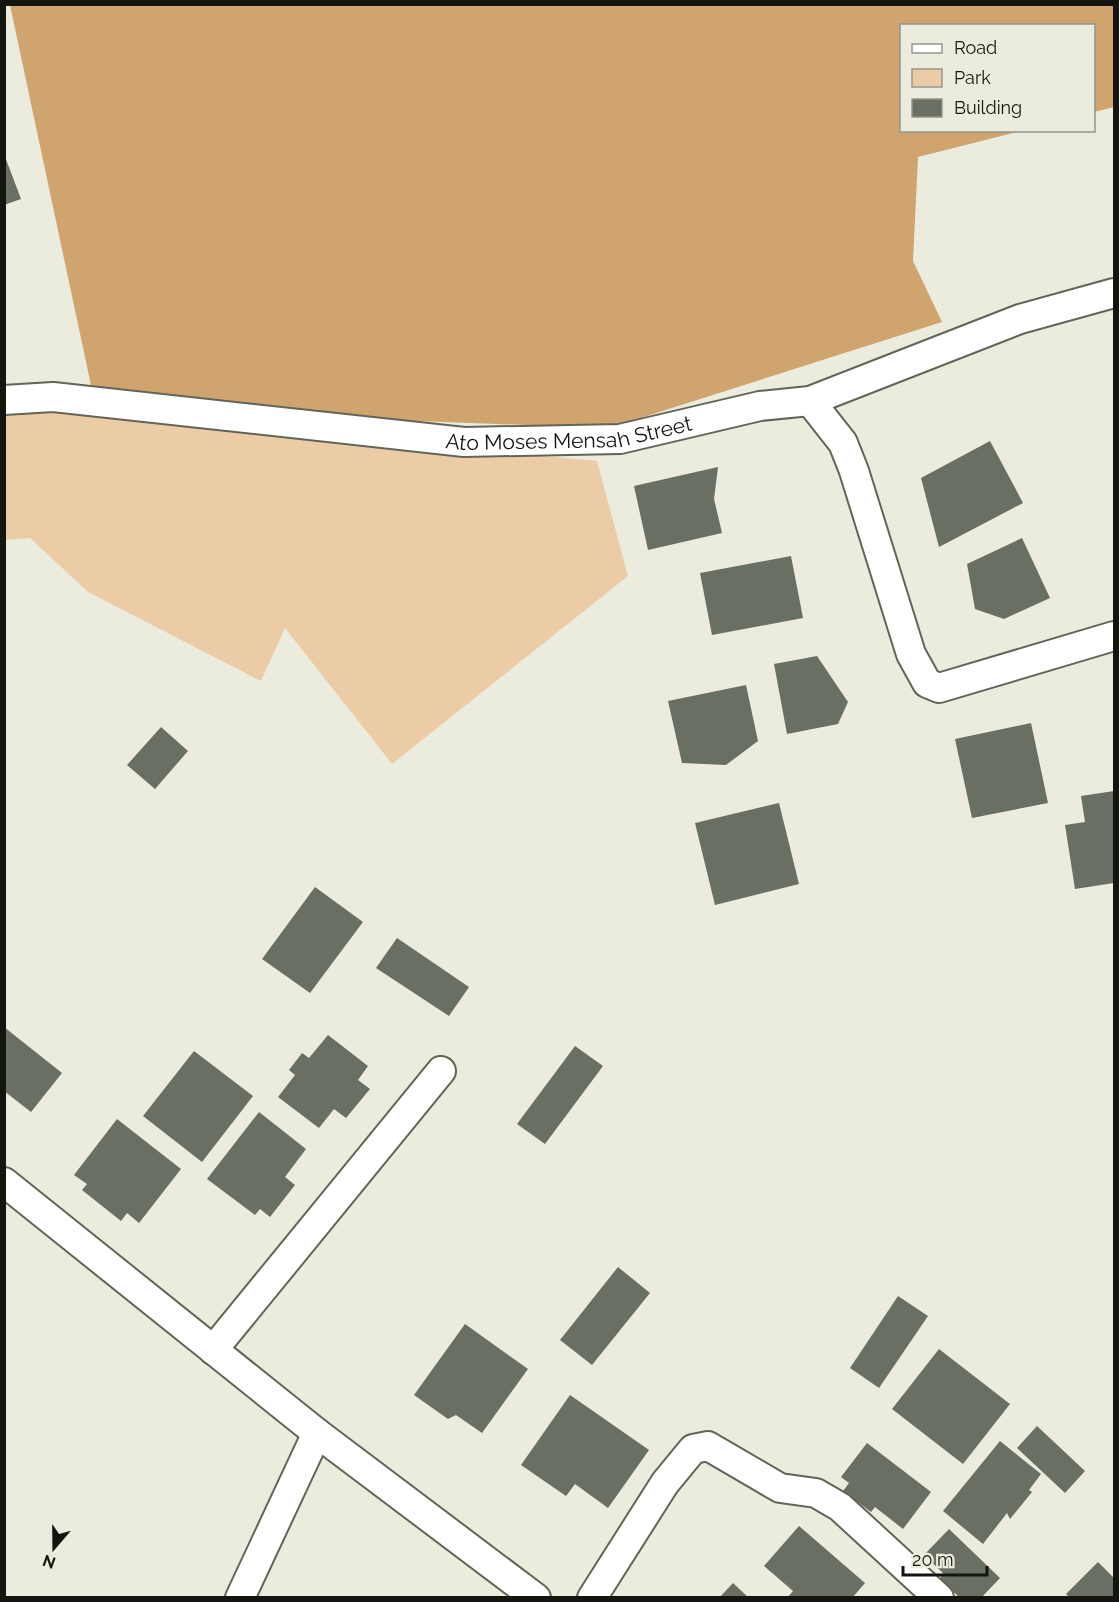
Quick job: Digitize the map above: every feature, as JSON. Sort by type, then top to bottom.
[{"type":"street","name":"Ato Moses Mensah Street","points":[[4,400],[53,397],[464,442],[620,440],[760,406],[810,401],[1020,319],[1114,293]]},
{"type":"street","points":[[810,401],[843,443],[854,471],[911,654],[927,683],[939,688],[1114,636]]},
{"type":"street","points":[[213,1350],[441,1071]]},
{"type":"street","points":[[4,1182],[316,1433],[536,1598]]},
{"type":"street","points":[[240,1598],[316,1433]]},
{"type":"street","points":[[592,1598],[665,1483],[693,1449],[708,1446],[743,1464],[780,1488],[816,1493],[840,1507],[939,1598]]},
{"type":"green space","points":[[46,411],[597,461],[628,576],[392,764],[285,628],[261,681],[88,592],[30,538],[5,540],[5,415]]},
{"type":"shaded area","points":[[10,5],[1114,5],[1114,107],[1095,112],[1095,24],[900,24],[900,132],[1017,132],[918,157],[913,261],[942,322],[609,428],[390,420],[92,390]]},
{"type":"building","points":[[4,154],[21,199],[4,205]]},
{"type":"building","points":[[990,441],[1023,503],[939,547],[921,478]]},
{"type":"building","points":[[718,467],[714,499],[722,533],[648,550],[634,486]]},
{"type":"building","points":[[1022,538],[1050,598],[1004,619],[975,609],[967,564]]},
{"type":"building","points":[[791,556],[803,618],[712,635],[700,573]]},
{"type":"building","points":[[817,656],[848,702],[838,724],[787,734],[774,664]]},
{"type":"building","points":[[746,685],[758,741],[726,765],[682,763],[668,701]]},
{"type":"building","points":[[1031,723],[1048,803],[972,818],[955,739]]},
{"type":"building","points":[[161,727],[188,751],[155,789],[127,765]]},
{"type":"building","points":[[1114,791],[1114,883],[1075,889],[1065,825],[1085,822],[1081,796]]},
{"type":"building","points":[[779,803],[799,884],[715,905],[695,823]]},
{"type":"building","points":[[315,887],[363,922],[310,993],[262,959]]},
{"type":"building","points":[[397,938],[469,987],[449,1016],[376,968]]},
{"type":"building","points":[[4,1027],[62,1073],[31,1112],[4,1091]]},
{"type":"building","points":[[328,1035],[368,1066],[358,1080],[370,1089],[346,1118],[334,1109],[319,1128],[278,1097],[295,1075],[289,1070],[302,1053],[309,1058]]},
{"type":"building","points":[[575,1046],[603,1066],[545,1144],[517,1124]]},
{"type":"building","points":[[194,1051],[253,1096],[202,1162],[143,1116]]},
{"type":"building","points":[[259,1112],[306,1149],[285,1177],[295,1185],[270,1217],[260,1209],[255,1215],[207,1179]]},
{"type":"building","points":[[117,1119],[181,1169],[139,1223],[127,1213],[121,1221],[82,1190],[87,1184],[74,1175]]},
{"type":"building","points":[[618,1267],[650,1293],[592,1365],[560,1340]]},
{"type":"building","points":[[898,1296],[928,1316],[879,1388],[850,1368]]},
{"type":"building","points":[[465,1324],[528,1369],[482,1433],[456,1415],[448,1419],[414,1395]]},
{"type":"building","points":[[939,1349],[1010,1404],[963,1464],[892,1409]]},
{"type":"building","points":[[570,1395],[649,1450],[608,1508],[575,1484],[566,1496],[521,1465]]},
{"type":"building","points":[[1037,1426],[1085,1471],[1065,1493],[1017,1448]]},
{"type":"building","points":[[1000,1441],[1041,1474],[1029,1490],[1032,1492],[1010,1519],[1007,1513],[983,1544],[943,1511]]},
{"type":"building","points":[[867,1443],[931,1492],[903,1529],[875,1507],[871,1512],[843,1491],[849,1483],[841,1477]]},
{"type":"building","points":[[799,1526],[865,1583],[852,1598],[787,1598],[793,1591],[764,1566]]},
{"type":"building","points":[[949,1529],[1000,1578],[981,1598],[960,1598],[940,1579],[943,1573],[924,1555]]},
{"type":"building","points":[[1098,1562],[1114,1578],[1114,1598],[1070,1598],[1066,1594]]},
{"type":"building","points":[[733,1583],[749,1598],[719,1598]]}]
